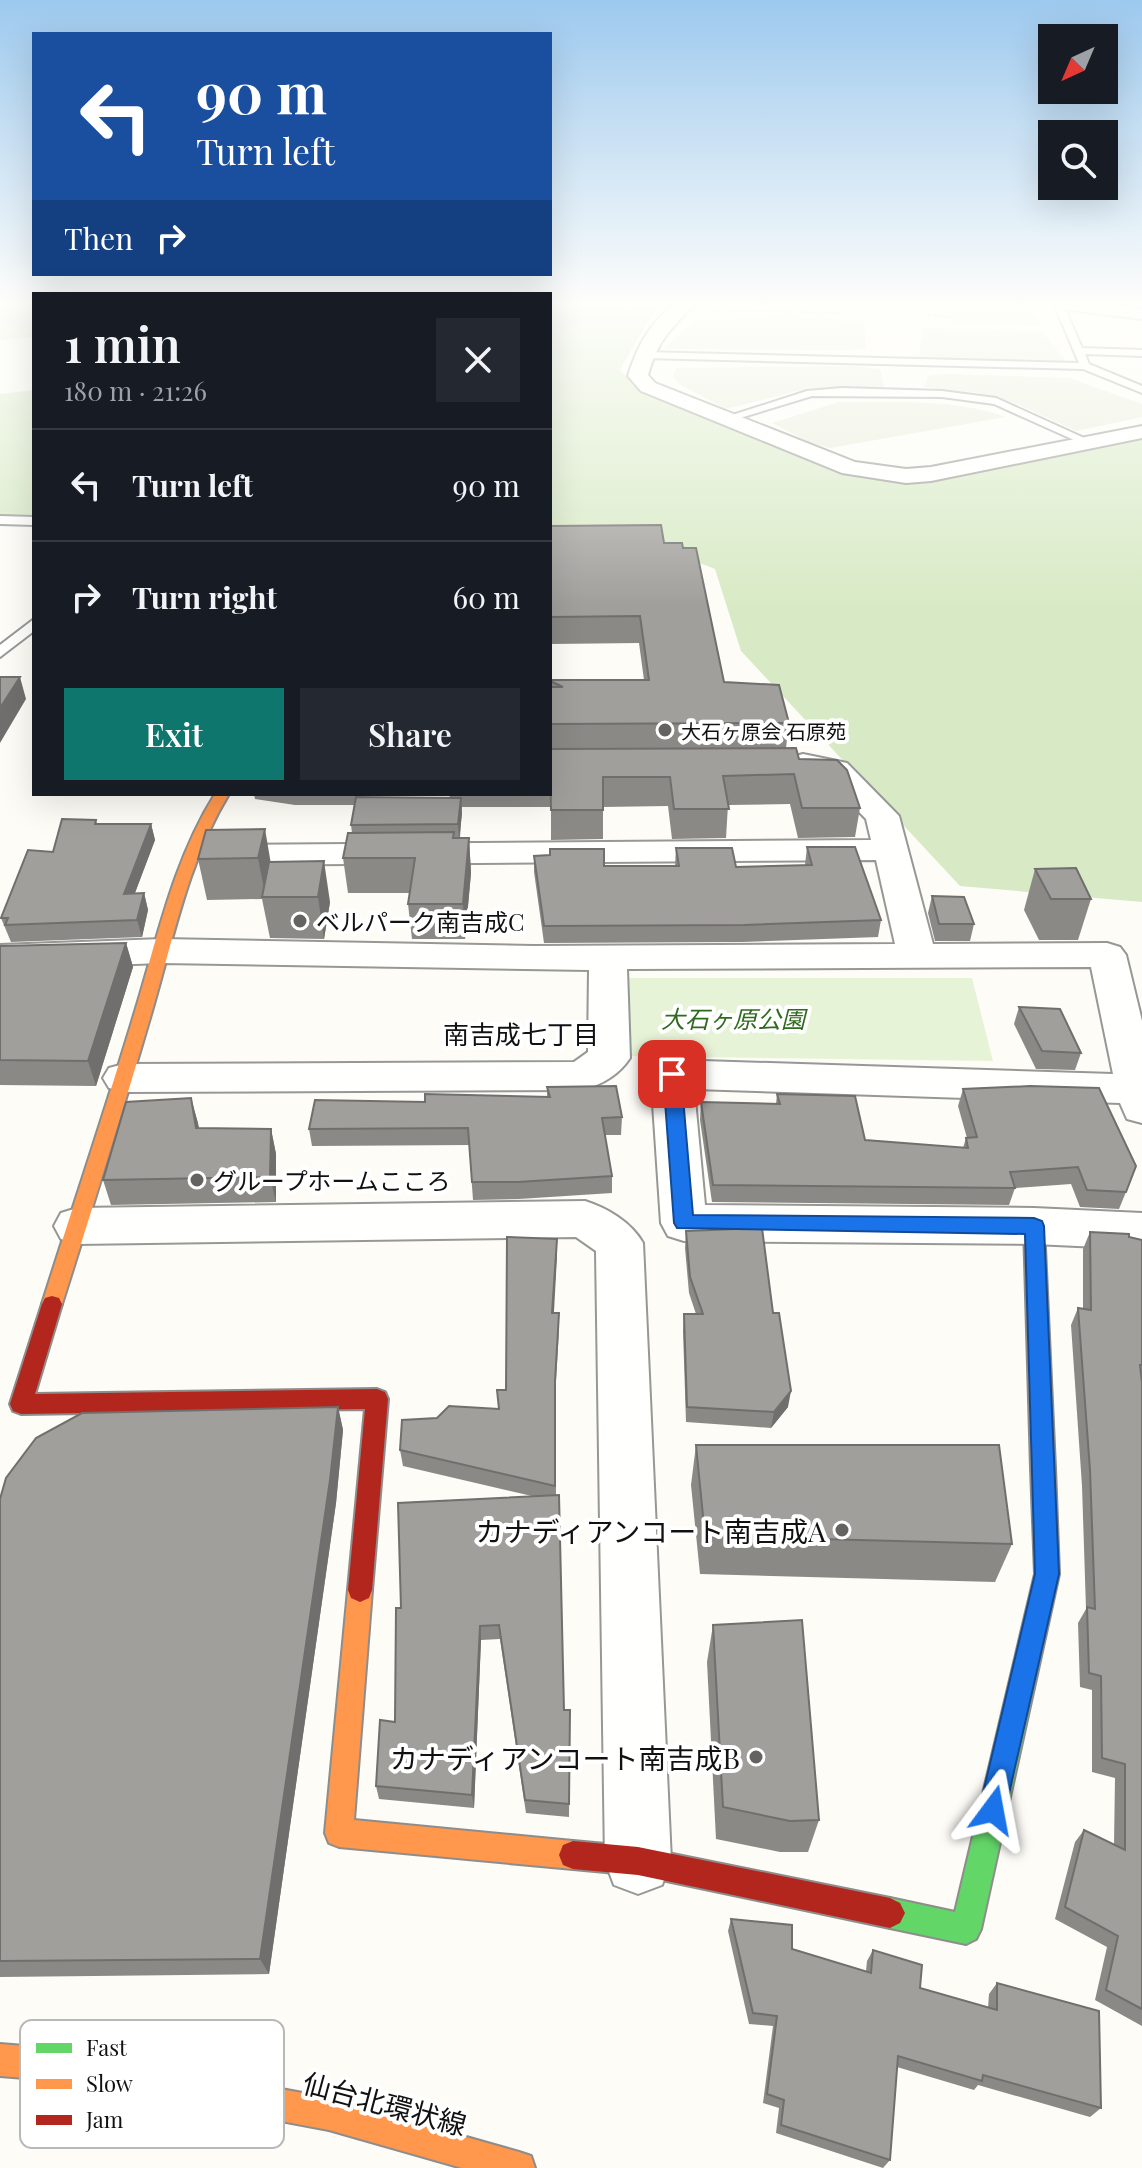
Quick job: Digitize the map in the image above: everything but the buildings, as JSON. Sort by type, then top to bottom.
[{"type":"street","points":[[692,405],[850,468],[906,476],[931,474],[1142,432]]},
{"type":"street","points":[[766,765],[812,764],[836,770],[882,816],[888,850],[917,955]]},
{"type":"street","points":[[220,796],[207,813],[189,856],[124,1078],[21,1404],[377,1399],[339,1833],[638,1861],[966,1929],[1047,1574],[1034,1226]]},
{"type":"street","points":[[189,856],[888,850]]},
{"type":"street","points":[[0,957],[162,951],[608,958],[1107,955],[1139,1098],[672,1074],[684,1223],[1034,1226],[1142,1231]]},
{"type":"street","points":[[124,1078],[582,1076],[609,1058],[608,958]]},
{"type":"street","points":[[77,1226],[585,1219],[619,1243],[638,1861]]},
{"type":"street","name":"仙台北環状線","points":[[0,2060],[20,2062]]},
{"type":"street","name":"仙台北環状線","points":[[284,2106],[329,2114],[519,2168]]},
{"type":"lane","points":[[726,419],[771,405]]},
{"type":"lane","points":[[1005,405],[1087,442]]},
{"type":"lane","points":[[0,520],[32,521]]},
{"type":"lane","points":[[0,631],[29,628]]},
{"type":"lane","points":[[0,653],[29,628]]},
{"type":"green space","points":[[0,405],[32,405],[32,517],[0,516]]},
{"type":"green space","points":[[552,405],[679,405],[846,473],[914,484],[1142,439],[1142,902],[960,886],[741,651],[715,569],[651,544],[552,546]]},
{"type":"green space","points":[[719,405],[741,405],[726,409]]},
{"type":"green space","points":[[829,405],[952,405],[1006,417],[830,448],[811,443],[772,423]]},
{"type":"green space","points":[[1020,405],[1142,405],[1142,417],[1076,431]]},
{"type":"green space","name":"大石ヶ原公園","points":[[621,978],[972,978],[993,1061],[623,1056]]},
{"type":"traffic: fast","points":[[890,1913],[966,1929],[1047,1574],[1043,1468]]},
{"type":"traffic: slow","points":[[52,1304],[136,1038],[185,868],[221,796]]},
{"type":"traffic: slow","points":[[1034,1226],[1043,1468]]},
{"type":"traffic: slow","points":[[360,1590],[339,1833],[573,1855]]},
{"type":"traffic: slow","points":[[0,2060],[20,2062]]},
{"type":"traffic: slow","points":[[284,2106],[329,2114],[519,2168]]},
{"type":"traffic: jam","points":[[52,1304],[21,1404],[377,1399],[360,1590]]},
{"type":"traffic: jam","points":[[573,1855],[638,1861],[890,1913]]},
{"type":"place","name":"大石ヶ原会 石原苑","points":[[665,730]]},
{"type":"place","name":"ベルパーク南吉成C","points":[[300,921]]},
{"type":"place","name":"グループホームこころ","points":[[197,1180]]},
{"type":"place","name":"カナディアンコート南吉成A","points":[[842,1530]]},
{"type":"place","name":"カナディアンコート南吉成B","points":[[756,1757]]},
{"type":"district","name":"南吉成七丁目","points":[[521,1033]]},
{"type":"route","points":[[672,1074],[684,1223],[1034,1226],[1047,1574],[993,1810]]}]
